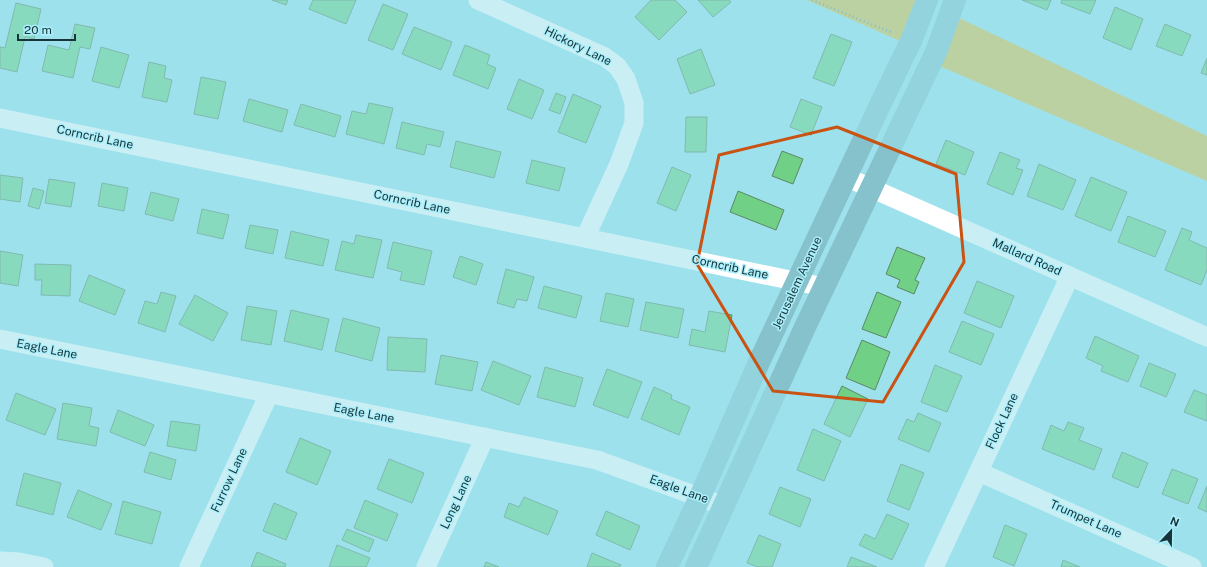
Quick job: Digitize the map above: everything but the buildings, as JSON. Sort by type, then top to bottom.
[{"type":"main road","name":"Jerusalem Avenue","points":[[667,567],[700,497],[760,360],[911,41],[927,0]]},
{"type":"main road","points":[[696,567],[824,287],[936,52],[956,0]]},
{"type":"street","name":"Hickory Lane","points":[[478,0],[605,57],[617,66],[626,79],[634,103],[634,123],[620,164],[585,238]]},
{"type":"street","name":"Corncrib Lane","points":[[0,118],[824,287]]},
{"type":"street","name":"Mallard Road","points":[[846,177],[1207,337]]},
{"type":"street","name":"Flock Lane","points":[[934,567],[1070,276]]},
{"type":"street","name":"Eagle Lane","points":[[0,339],[597,460],[724,506]]},
{"type":"street","name":"Furrow Lane","points":[[189,567],[269,394]]},
{"type":"street","name":"Long Lane","points":[[426,567],[485,437]]},
{"type":"street","name":"Trumpet Lane","points":[[979,472],[1192,567]]},
{"type":"street","points":[[0,561],[19,562],[44,567]]},
{"type":"path","points":[[812,0],[911,41]]},
{"type":"highlighted area","points":[[837,127],[956,174],[964,262],[883,402],[773,391],[697,264],[719,155]]},
{"type":"shaded area","points":[[807,0],[915,0],[917,1],[900,41]]},
{"type":"shaded area","points":[[957,17],[1207,136],[1207,181],[937,65]]}]
